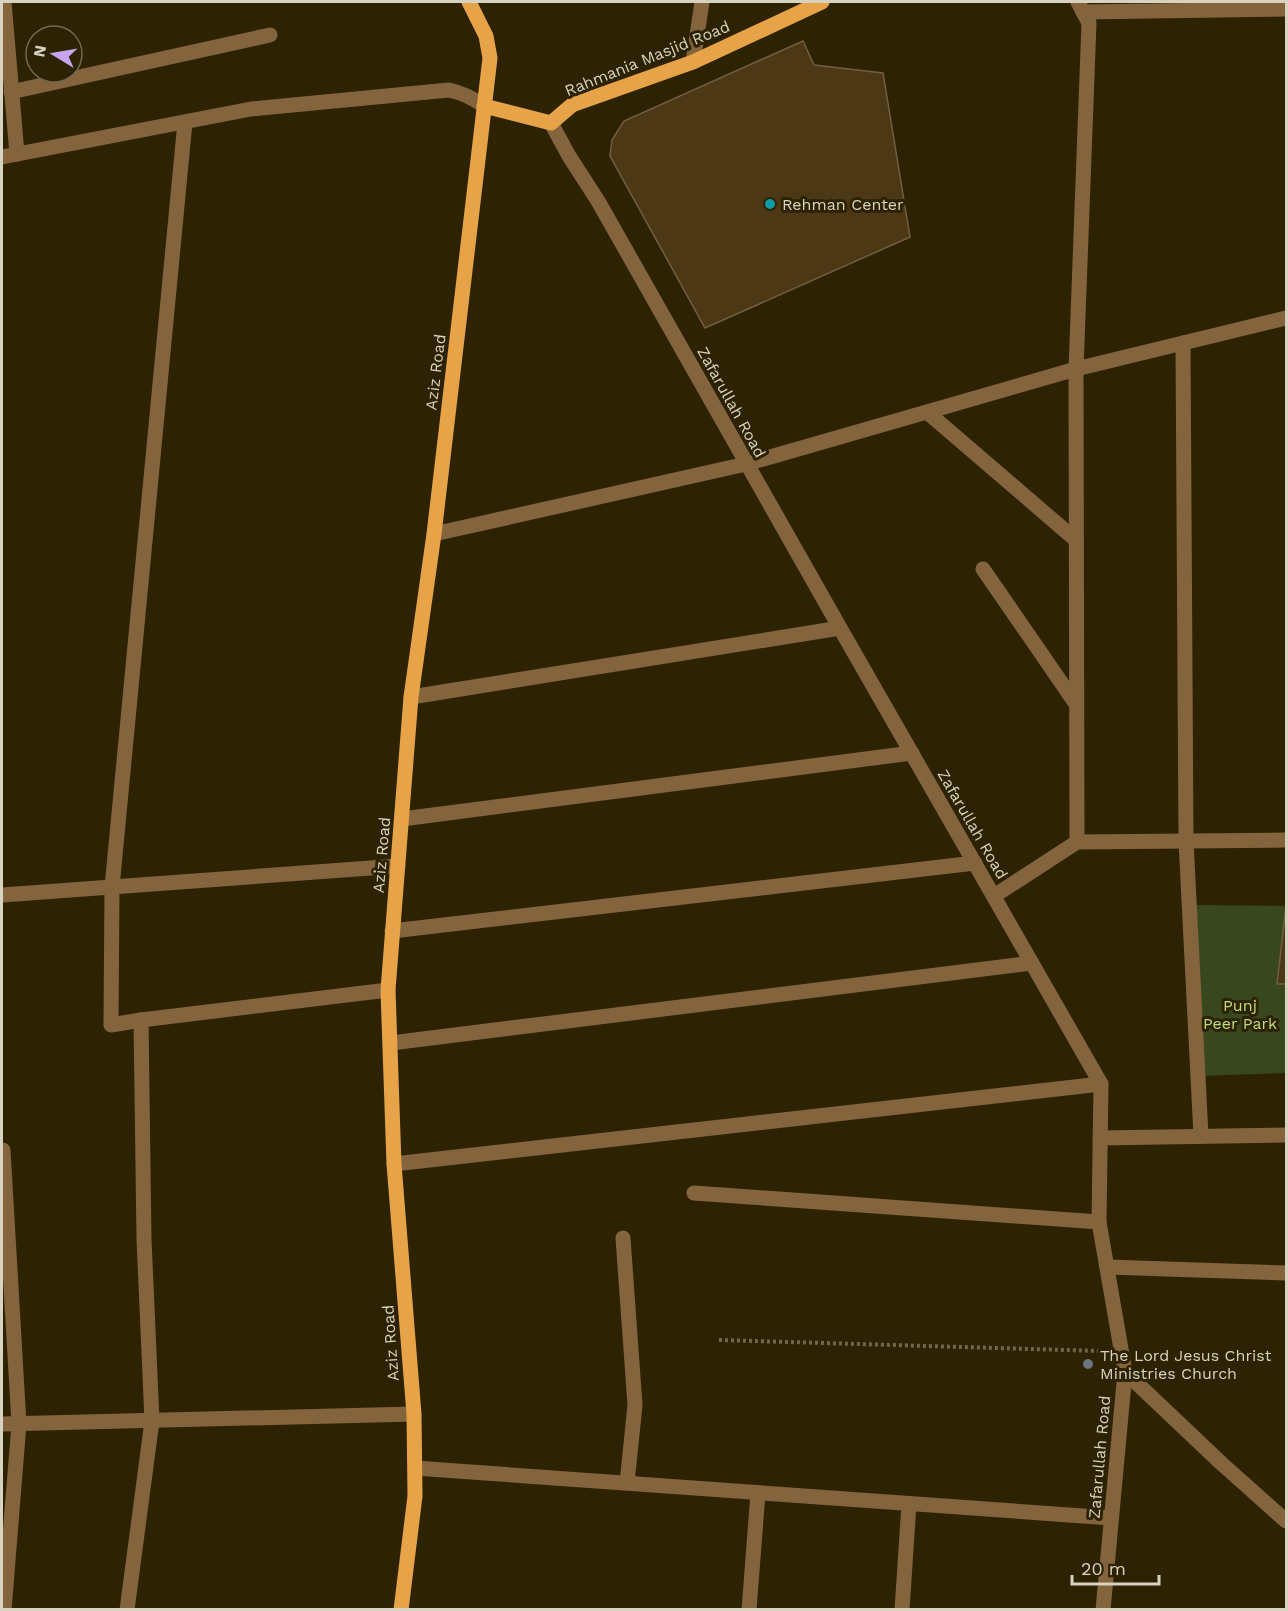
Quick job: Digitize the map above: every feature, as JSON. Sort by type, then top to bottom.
[{"type":"main road","name":"Aziz Road","points":[[400,1610],[415,1496],[414,1414],[394,1164],[388,990],[411,697],[434,534],[490,58],[486,36],[469,2]]},
{"type":"main road","name":"Rahmania Masjid Road","points":[[551,123],[572,105],[693,62],[822,2]]},
{"type":"main road","points":[[484,106],[551,123]]},
{"type":"street","points":[[3,2],[11,92],[9,155],[251,109],[449,90],[466,95],[484,106]]},
{"type":"street","points":[[693,62],[702,2]]},
{"type":"street","points":[[1077,842],[1076,369],[1089,23],[1081,7],[1287,9]]},
{"type":"street","points":[[11,92],[270,35]]},
{"type":"street","points":[[185,122],[112,887],[111,1025],[388,990]]},
{"type":"street","name":"Zafarullah Road","points":[[551,123],[598,201],[1101,1084],[1099,1222],[1125,1372],[1103,1609]]},
{"type":"street","points":[[434,534],[747,464],[1076,369],[1287,318]]},
{"type":"street","points":[[1183,343],[1186,841],[1201,1136]]},
{"type":"street","points":[[927,412],[1076,540]]},
{"type":"street","points":[[983,569],[1076,705]]},
{"type":"street","points":[[411,697],[840,628]]},
{"type":"street","points":[[402,819],[912,753]]},
{"type":"street","points":[[994,896],[1077,842],[1287,840]]},
{"type":"street","points":[[392,931],[975,863]]},
{"type":"street","points":[[2,895],[398,866]]},
{"type":"street","points":[[391,1044],[1032,963]]},
{"type":"street","points":[[127,1610],[152,1421],[144,1239],[141,1020]]},
{"type":"street","points":[[394,1164],[1101,1084]]},
{"type":"street","points":[[1100,1138],[1287,1135]]},
{"type":"street","points":[[3,1150],[19,1424],[4,1610]]},
{"type":"street","points":[[694,1193],[1099,1222]]},
{"type":"street","points":[[623,1238],[635,1405],[627,1483]]},
{"type":"street","points":[[1107,1268],[1287,1273]]},
{"type":"street","points":[[1125,1372],[1221,1463],[1287,1521]]},
{"type":"street","points":[[2,1424],[414,1414]]},
{"type":"street","points":[[415,1468],[1111,1518]]},
{"type":"street","points":[[749,1610],[758,1493]]},
{"type":"street","points":[[902,1610],[909,1504]]},
{"type":"path","points":[[719,1340],[1121,1351]]},
{"type":"green space","name":"Punj Peer Park","points":[[1189,905],[1286,906],[1277,983],[1286,984],[1286,1073],[1198,1076]]},
{"type":"building","name":"Rehman Center","points":[[803,41],[814,65],[883,73],[910,237],[705,328],[610,156],[612,140],[624,121]]},
{"type":"building","points":[[1286,906],[1286,984],[1277,984]]},
{"type":"place","name":"Rehman Center","points":[[770,204]]},
{"type":"place","name":"The Lord Jesus Christ Ministries Church","points":[[1088,1364]]}]
